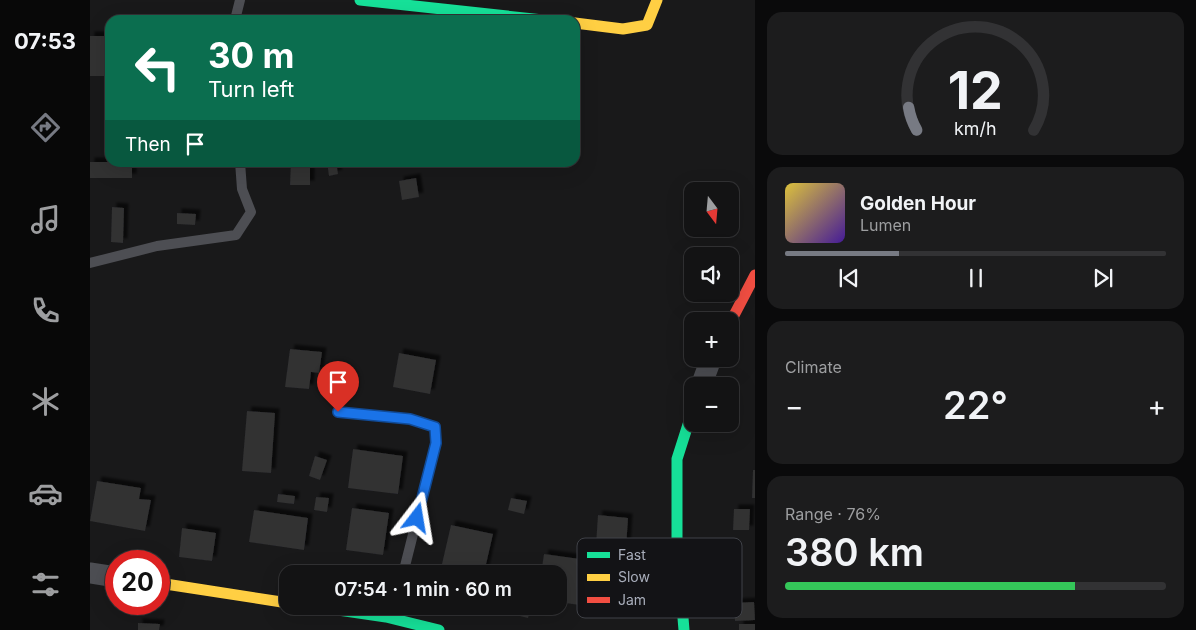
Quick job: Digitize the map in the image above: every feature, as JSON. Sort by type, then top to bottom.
[{"type":"street","points":[[360,0],[497,15]]},
{"type":"street","points":[[580,25],[623,29],[647,25],[657,0]]},
{"type":"street","points":[[736,312],[755,275]]},
{"type":"street","points":[[677,538],[677,459],[686,432]]},
{"type":"street","points":[[90,573],[105,575]]},
{"type":"street","points":[[170,586],[279,602]]},
{"type":"street","points":[[367,615],[439,630]]},
{"type":"lane","points":[[236,15],[240,0]]},
{"type":"lane","points":[[90,264],[157,246],[236,235],[251,212],[242,189],[240,167]]},
{"type":"lane","points":[[338,412],[410,419],[435,427],[436,443],[406,565]]},
{"type":"lane","points":[[392,619],[393,615]]},
{"type":"building","points":[[90,36],[105,36],[105,76],[90,76]]},
{"type":"building","points":[[90,162],[105,162],[105,167],[132,167],[132,178],[90,178]]},
{"type":"building","points":[[291,167],[310,167],[310,185],[290,185]]},
{"type":"building","points":[[328,167],[337,167],[338,174],[329,176]]},
{"type":"building","points":[[416,178],[419,197],[402,200],[399,181]]},
{"type":"building","points":[[112,207],[124,208],[123,243],[111,242]]},
{"type":"building","points":[[177,213],[196,214],[195,225],[177,224]]},
{"type":"building","points":[[290,349],[322,352],[319,373],[311,372],[309,389],[285,387]]},
{"type":"building","points":[[399,353],[436,360],[430,394],[393,387]]},
{"type":"building","points":[[247,411],[275,413],[271,473],[242,471]]},
{"type":"building","points":[[353,449],[403,456],[398,494],[348,488]]},
{"type":"building","points":[[315,456],[327,460],[320,480],[309,476]]},
{"type":"building","points":[[753,470],[755,470],[755,498],[752,498]]},
{"type":"building","points":[[97,481],[141,488],[139,499],[151,500],[145,531],[90,521]]},
{"type":"building","points":[[278,494],[295,496],[294,504],[277,502]]},
{"type":"building","points":[[316,497],[329,498],[327,512],[314,510]]},
{"type":"building","points":[[511,498],[527,501],[524,514],[508,510]]},
{"type":"building","points":[[352,508],[389,513],[383,555],[346,550]]},
{"type":"building","points":[[734,509],[750,509],[749,530],[733,530]]},
{"type":"building","points":[[254,510],[308,518],[304,550],[249,542]]},
{"type":"building","points":[[598,515],[628,518],[627,538],[596,538]]},
{"type":"building","points":[[451,525],[493,534],[486,565],[442,564]]},
{"type":"building","points":[[182,528],[216,533],[212,561],[179,557]]},
{"type":"building","points":[[544,554],[577,559],[577,605],[567,603],[567,565],[542,565]]},
{"type":"building","points":[[754,602],[755,620],[735,621],[735,618],[742,618],[742,603]]},
{"type":"building","points":[[516,615],[529,615],[528,618]]},
{"type":"building","points":[[138,623],[160,624],[159,630],[138,630]]},
{"type":"building","points":[[739,624],[755,624],[755,630],[739,630]]},
{"type":"traffic: fast","points":[[360,0],[497,15]]},
{"type":"traffic: fast","points":[[677,538],[677,459],[686,432]]},
{"type":"traffic: fast","points":[[372,615],[439,630]]},
{"type":"traffic: fast","points":[[683,618],[684,630]]},
{"type":"traffic: slow","points":[[580,24],[623,29],[647,25],[657,0]]},
{"type":"traffic: slow","points":[[170,585],[279,602]]},
{"type":"traffic: jam","points":[[736,312],[755,275]]},
{"type":"route","points":[[338,412],[410,419],[435,427],[436,443],[417,518]]}]
